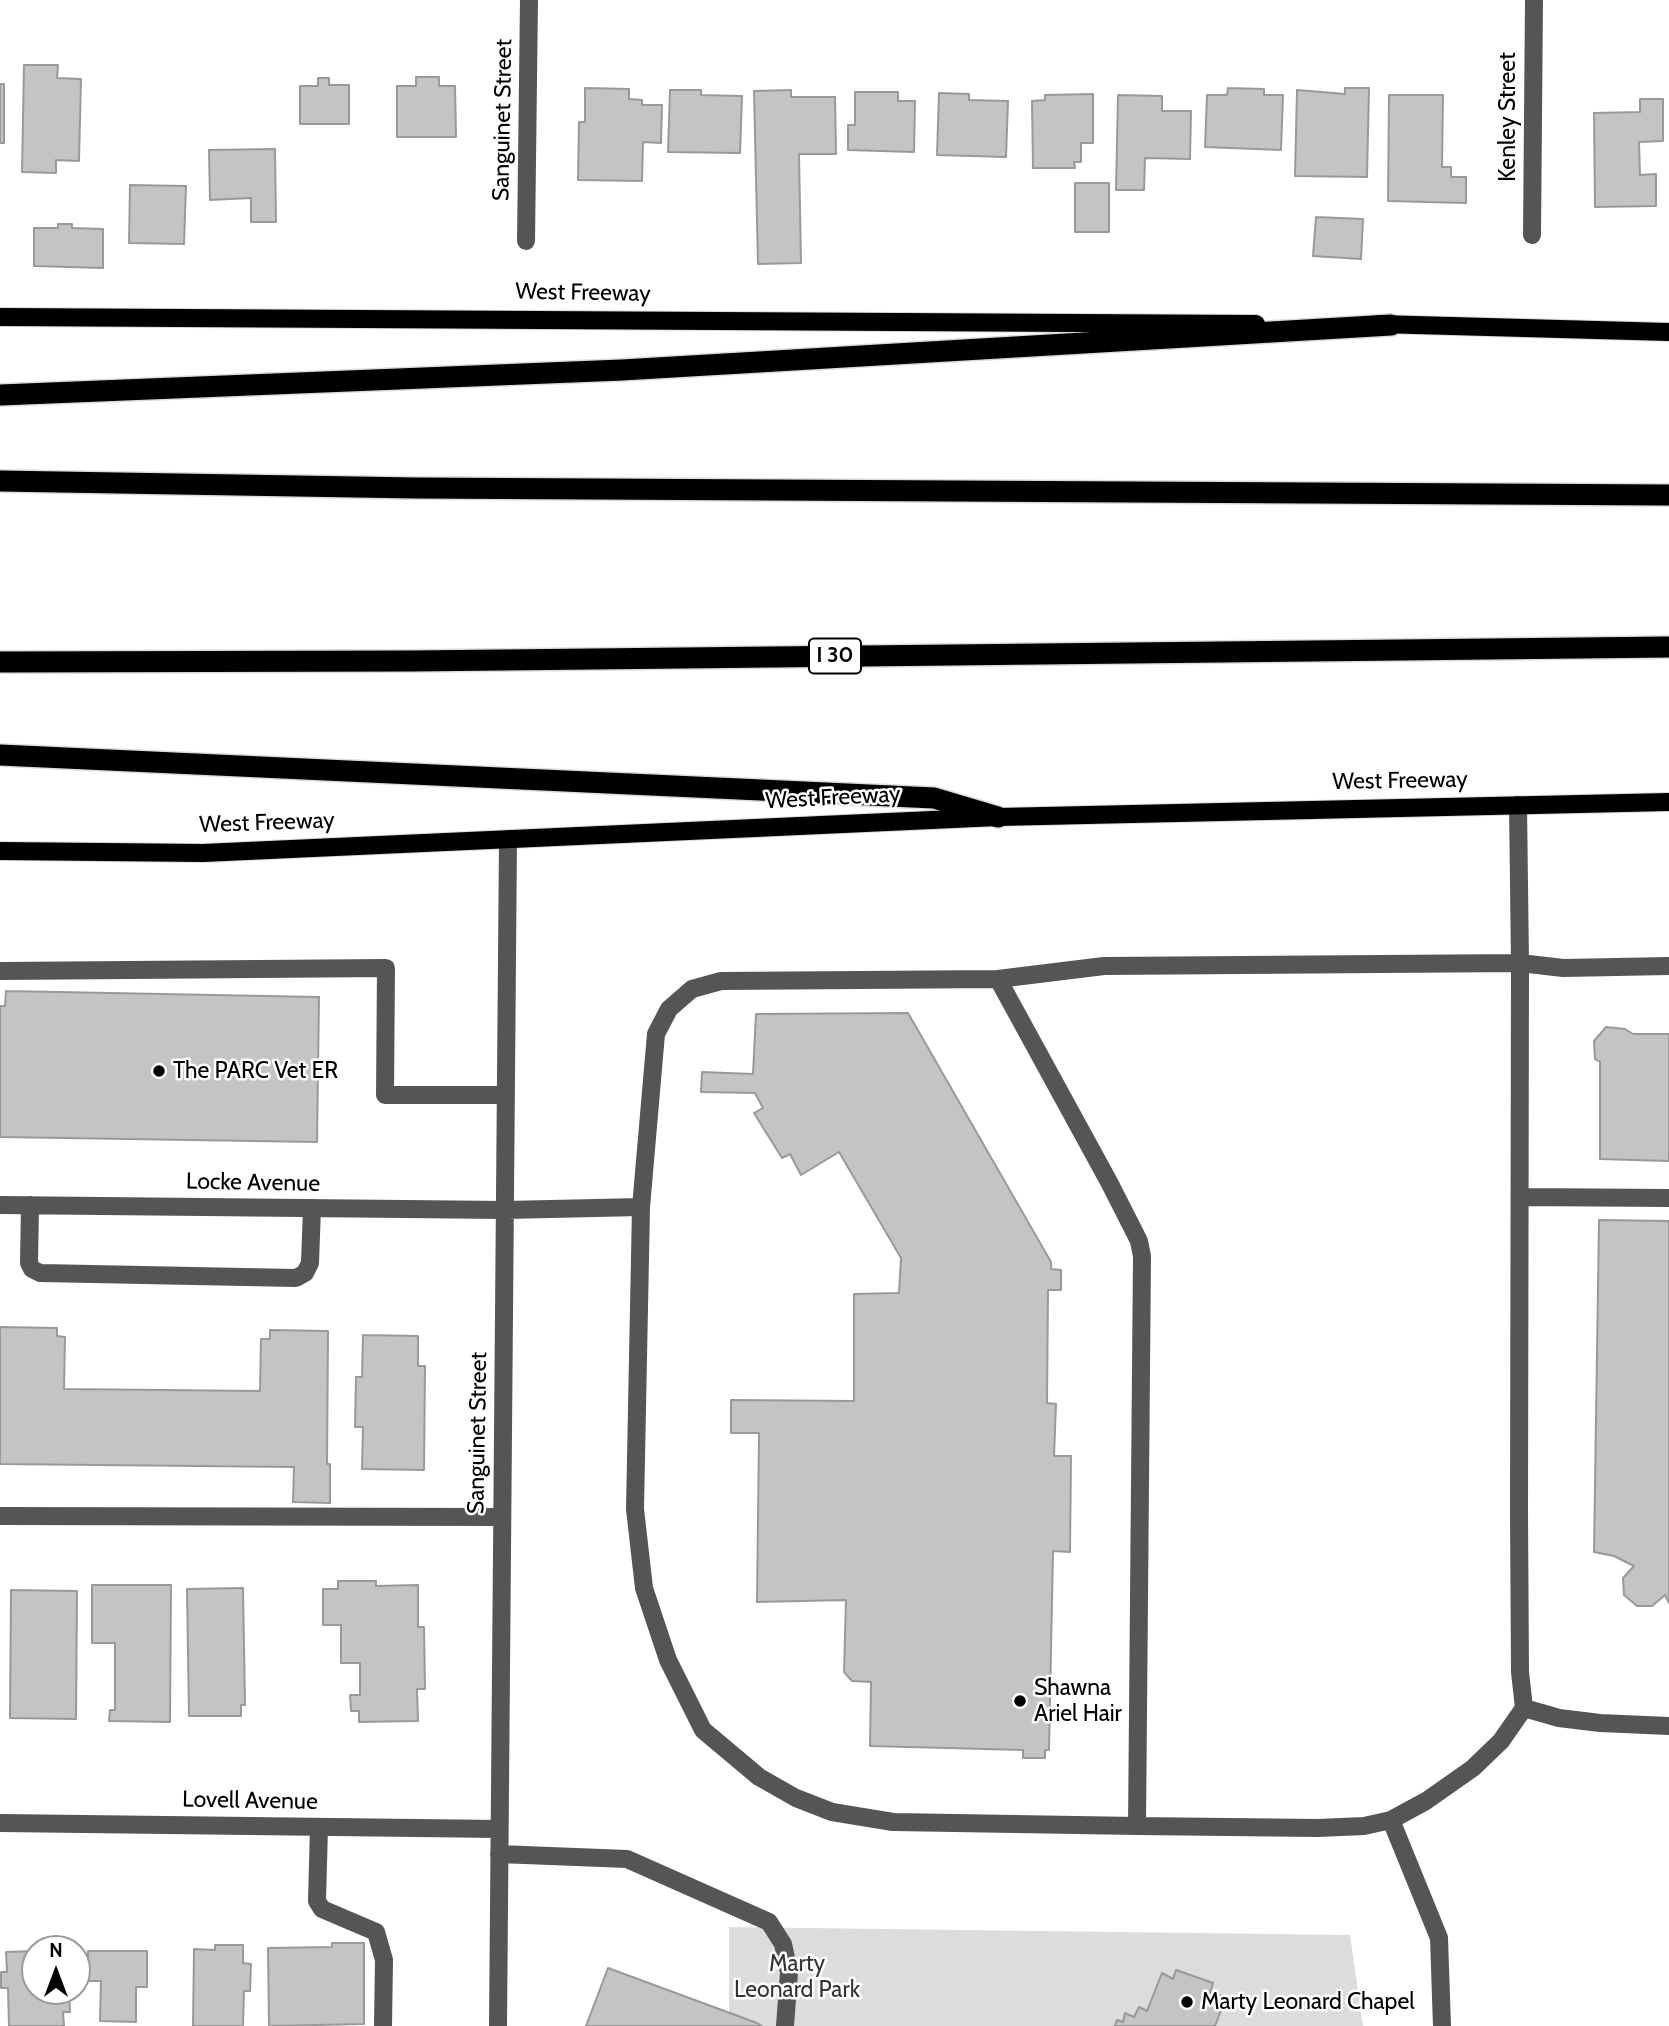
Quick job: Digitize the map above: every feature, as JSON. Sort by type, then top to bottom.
[{"type":"highway","points":[[0,395],[636,369],[1391,324]]},
{"type":"highway","points":[[0,481],[429,488],[1669,495]]},
{"type":"highway","name":"I 30","points":[[0,662],[413,662],[1669,647]]},
{"type":"highway","points":[[0,755],[934,798],[998,817]]},
{"type":"main road","name":"West Freeway","points":[[0,317],[1391,324],[1669,332]]},
{"type":"main road","name":"West Freeway","points":[[0,851],[203,853],[998,817],[1669,802]]},
{"type":"street","name":"Sanguinet Street","points":[[526,241],[529,0]]},
{"type":"street","name":"Kenley Street","points":[[1532,235],[1534,0]]},
{"type":"street","points":[[1518,805],[1520,963],[1520,1618],[1524,1708],[1501,1741],[1473,1768],[1426,1801],[1391,1820],[1364,1826],[1318,1828],[1137,1826],[893,1822],[843,1815],[796,1798],[759,1777],[703,1730],[685,1698],[656,1628],[643,1588],[635,1509],[641,1207],[656,1034],[669,1009],[692,989],[721,981],[998,979],[1104,966],[1520,963],[1563,968],[1669,966]]},
{"type":"street","name":"Sanguinet Street","points":[[498,2026],[508,839]]},
{"type":"street","points":[[0,971],[386,968],[385,1095],[506,1095]]},
{"type":"street","points":[[998,979],[1109,1182],[1139,1241],[1142,1256],[1137,1826]]},
{"type":"street","points":[[1520,1197],[1669,1198]]},
{"type":"street","name":"Locke Avenue","points":[[0,1205],[505,1210],[641,1207]]},
{"type":"street","points":[[30,1205],[29,1263],[32,1269],[40,1273],[296,1278],[305,1273],[310,1263],[312,1208]]},
{"type":"street","points":[[0,1516],[502,1517]]},
{"type":"street","points":[[1524,1708],[1573,1720],[1669,1726]]},
{"type":"street","points":[[1391,1820],[1439,1938],[1442,2026]]},
{"type":"street","name":"Lovell Avenue","points":[[0,1823],[499,1829]]},
{"type":"street","points":[[319,1827],[317,1901],[322,1909],[376,1931],[384,1960],[383,2026]]},
{"type":"street","points":[[499,1854],[628,1859],[769,1922],[783,1944],[789,1972],[785,2026]]},
{"type":"green space","name":"Marty Leonard Park","points":[[729,1927],[1350,1935],[1363,2026],[729,2026]]},
{"type":"building","points":[[24,65],[58,65],[57,78],[81,79],[79,161],[56,160],[56,173],[22,172]]},
{"type":"building","points":[[416,77],[439,77],[439,86],[455,86],[456,137],[397,137],[397,86],[416,86]]},
{"type":"building","points":[[318,78],[329,78],[329,85],[349,85],[349,124],[300,124],[300,86],[318,86]]},
{"type":"building","points":[[0,84],[4,84],[4,143],[0,143]]},
{"type":"building","points":[[585,88],[629,89],[629,99],[642,100],[642,105],[662,105],[661,143],[643,142],[642,181],[578,180],[579,122],[585,122]]},
{"type":"building","points":[[1228,88],[1264,89],[1264,95],[1283,95],[1281,150],[1205,147],[1207,95],[1227,95]]},
{"type":"building","points":[[1345,88],[1369,88],[1367,177],[1295,176],[1297,90],[1345,94]]},
{"type":"building","points":[[670,90],[701,90],[701,95],[742,96],[740,153],[668,152]]},
{"type":"building","points":[[791,90],[791,97],[835,97],[836,154],[799,154],[801,263],[758,264],[754,91]]},
{"type":"building","points":[[855,92],[898,92],[898,101],[915,101],[914,152],[848,150],[848,125],[855,125]]},
{"type":"building","points":[[939,93],[969,94],[969,100],[1008,101],[1006,157],[937,155]]},
{"type":"building","points":[[1093,94],[1093,143],[1081,143],[1081,162],[1074,162],[1075,168],[1033,168],[1032,101],[1045,100],[1045,95]]},
{"type":"building","points":[[1118,95],[1162,96],[1162,111],[1191,111],[1190,159],[1145,158],[1144,190],[1116,190]]},
{"type":"building","points":[[1389,95],[1443,95],[1442,167],[1451,167],[1451,177],[1466,177],[1466,203],[1388,201]]},
{"type":"building","points":[[1640,99],[1663,99],[1663,141],[1639,142],[1640,175],[1656,174],[1656,206],[1595,207],[1594,113],[1640,112]]},
{"type":"building","points":[[275,149],[276,222],[251,222],[251,198],[210,200],[209,150]]},
{"type":"building","points":[[1075,183],[1109,183],[1109,232],[1075,232]]},
{"type":"building","points":[[130,185],[186,186],[184,244],[129,243]]},
{"type":"building","points":[[1316,217],[1363,219],[1361,259],[1313,256]]},
{"type":"building","points":[[58,224],[72,224],[72,228],[103,229],[103,268],[34,266],[34,228],[58,228]]},
{"type":"building","name":"The PARC Vet ER","points":[[6,991],[319,997],[317,1142],[0,1137],[0,1006],[5,1006]]},
{"type":"building","points":[[908,1013],[1051,1262],[1051,1269],[1061,1270],[1061,1290],[1048,1290],[1047,1403],[1056,1404],[1054,1456],[1071,1456],[1070,1552],[1053,1551],[1049,1750],[1045,1750],[1045,1758],[1023,1758],[1023,1750],[870,1746],[871,1682],[852,1681],[844,1672],[846,1600],[757,1602],[759,1433],[731,1433],[731,1400],[854,1401],[854,1294],[899,1293],[901,1258],[839,1152],[801,1175],[790,1154],[782,1158],[754,1113],[763,1108],[755,1093],[701,1092],[702,1072],[753,1074],[756,1014]]},
{"type":"building","points":[[1606,1027],[1625,1029],[1633,1034],[1669,1034],[1669,1161],[1600,1159],[1600,1062],[1595,1059],[1594,1041]]},
{"type":"building","points":[[1599,1220],[1669,1221],[1669,1603],[1665,1595],[1652,1606],[1637,1606],[1624,1595],[1623,1578],[1634,1566],[1614,1556],[1594,1552]]},
{"type":"building","points":[[0,1327],[57,1328],[57,1336],[65,1337],[64,1389],[260,1391],[261,1339],[270,1339],[270,1330],[328,1331],[327,1464],[330,1464],[330,1503],[293,1502],[294,1467],[0,1464]]},
{"type":"building","points":[[363,1335],[418,1336],[418,1366],[425,1366],[424,1470],[362,1469],[363,1427],[355,1427],[356,1377],[362,1377]]},
{"type":"building","points":[[338,1581],[376,1581],[376,1586],[418,1585],[418,1627],[424,1627],[425,1689],[417,1689],[418,1721],[359,1722],[359,1711],[351,1711],[350,1695],[360,1695],[360,1663],[341,1663],[341,1625],[323,1625],[323,1589],[338,1589]]},
{"type":"building","points":[[92,1585],[171,1585],[170,1722],[109,1721],[110,1710],[115,1710],[115,1643],[92,1643]]},
{"type":"building","points":[[243,1588],[245,1705],[241,1705],[241,1716],[189,1716],[187,1589]]},
{"type":"building","points":[[11,1590],[77,1591],[76,1719],[10,1718]]},
{"type":"building","points":[[332,1943],[364,1943],[364,2024],[269,2026],[268,1948],[332,1947]]},
{"type":"building","points":[[215,1945],[243,1945],[243,1963],[251,1964],[250,1991],[244,1991],[243,2026],[193,2026],[194,1949],[215,1950]]},
{"type":"building","points":[[21,1951],[21,2005],[70,2005],[70,2012],[63,2012],[64,2026],[9,2026],[8,1988],[1,1988],[1,1972],[7,1972],[6,1952]]},
{"type":"building","points":[[91,1951],[147,1951],[147,1987],[136,1987],[136,2022],[100,2021],[101,1981],[91,1981]]},
{"type":"building","points":[[608,1968],[757,2023],[762,2026],[586,2026]]},
{"type":"building","name":"Marty Leonard Chapel","points":[[1176,1970],[1213,1983],[1210,1993],[1226,1997],[1215,2026],[1115,2026],[1117,2020],[1123,2022],[1125,2013],[1134,2017],[1139,2007],[1147,2011],[1162,1973],[1173,1979]]},
{"type":"place","name":"The PARC Vet ER","points":[[159,1071]]},
{"type":"place","name":"Shawna Ariel Hair","points":[[1020,1701]]},
{"type":"place","name":"Marty Leonard Chapel","points":[[1187,2002]]}]
